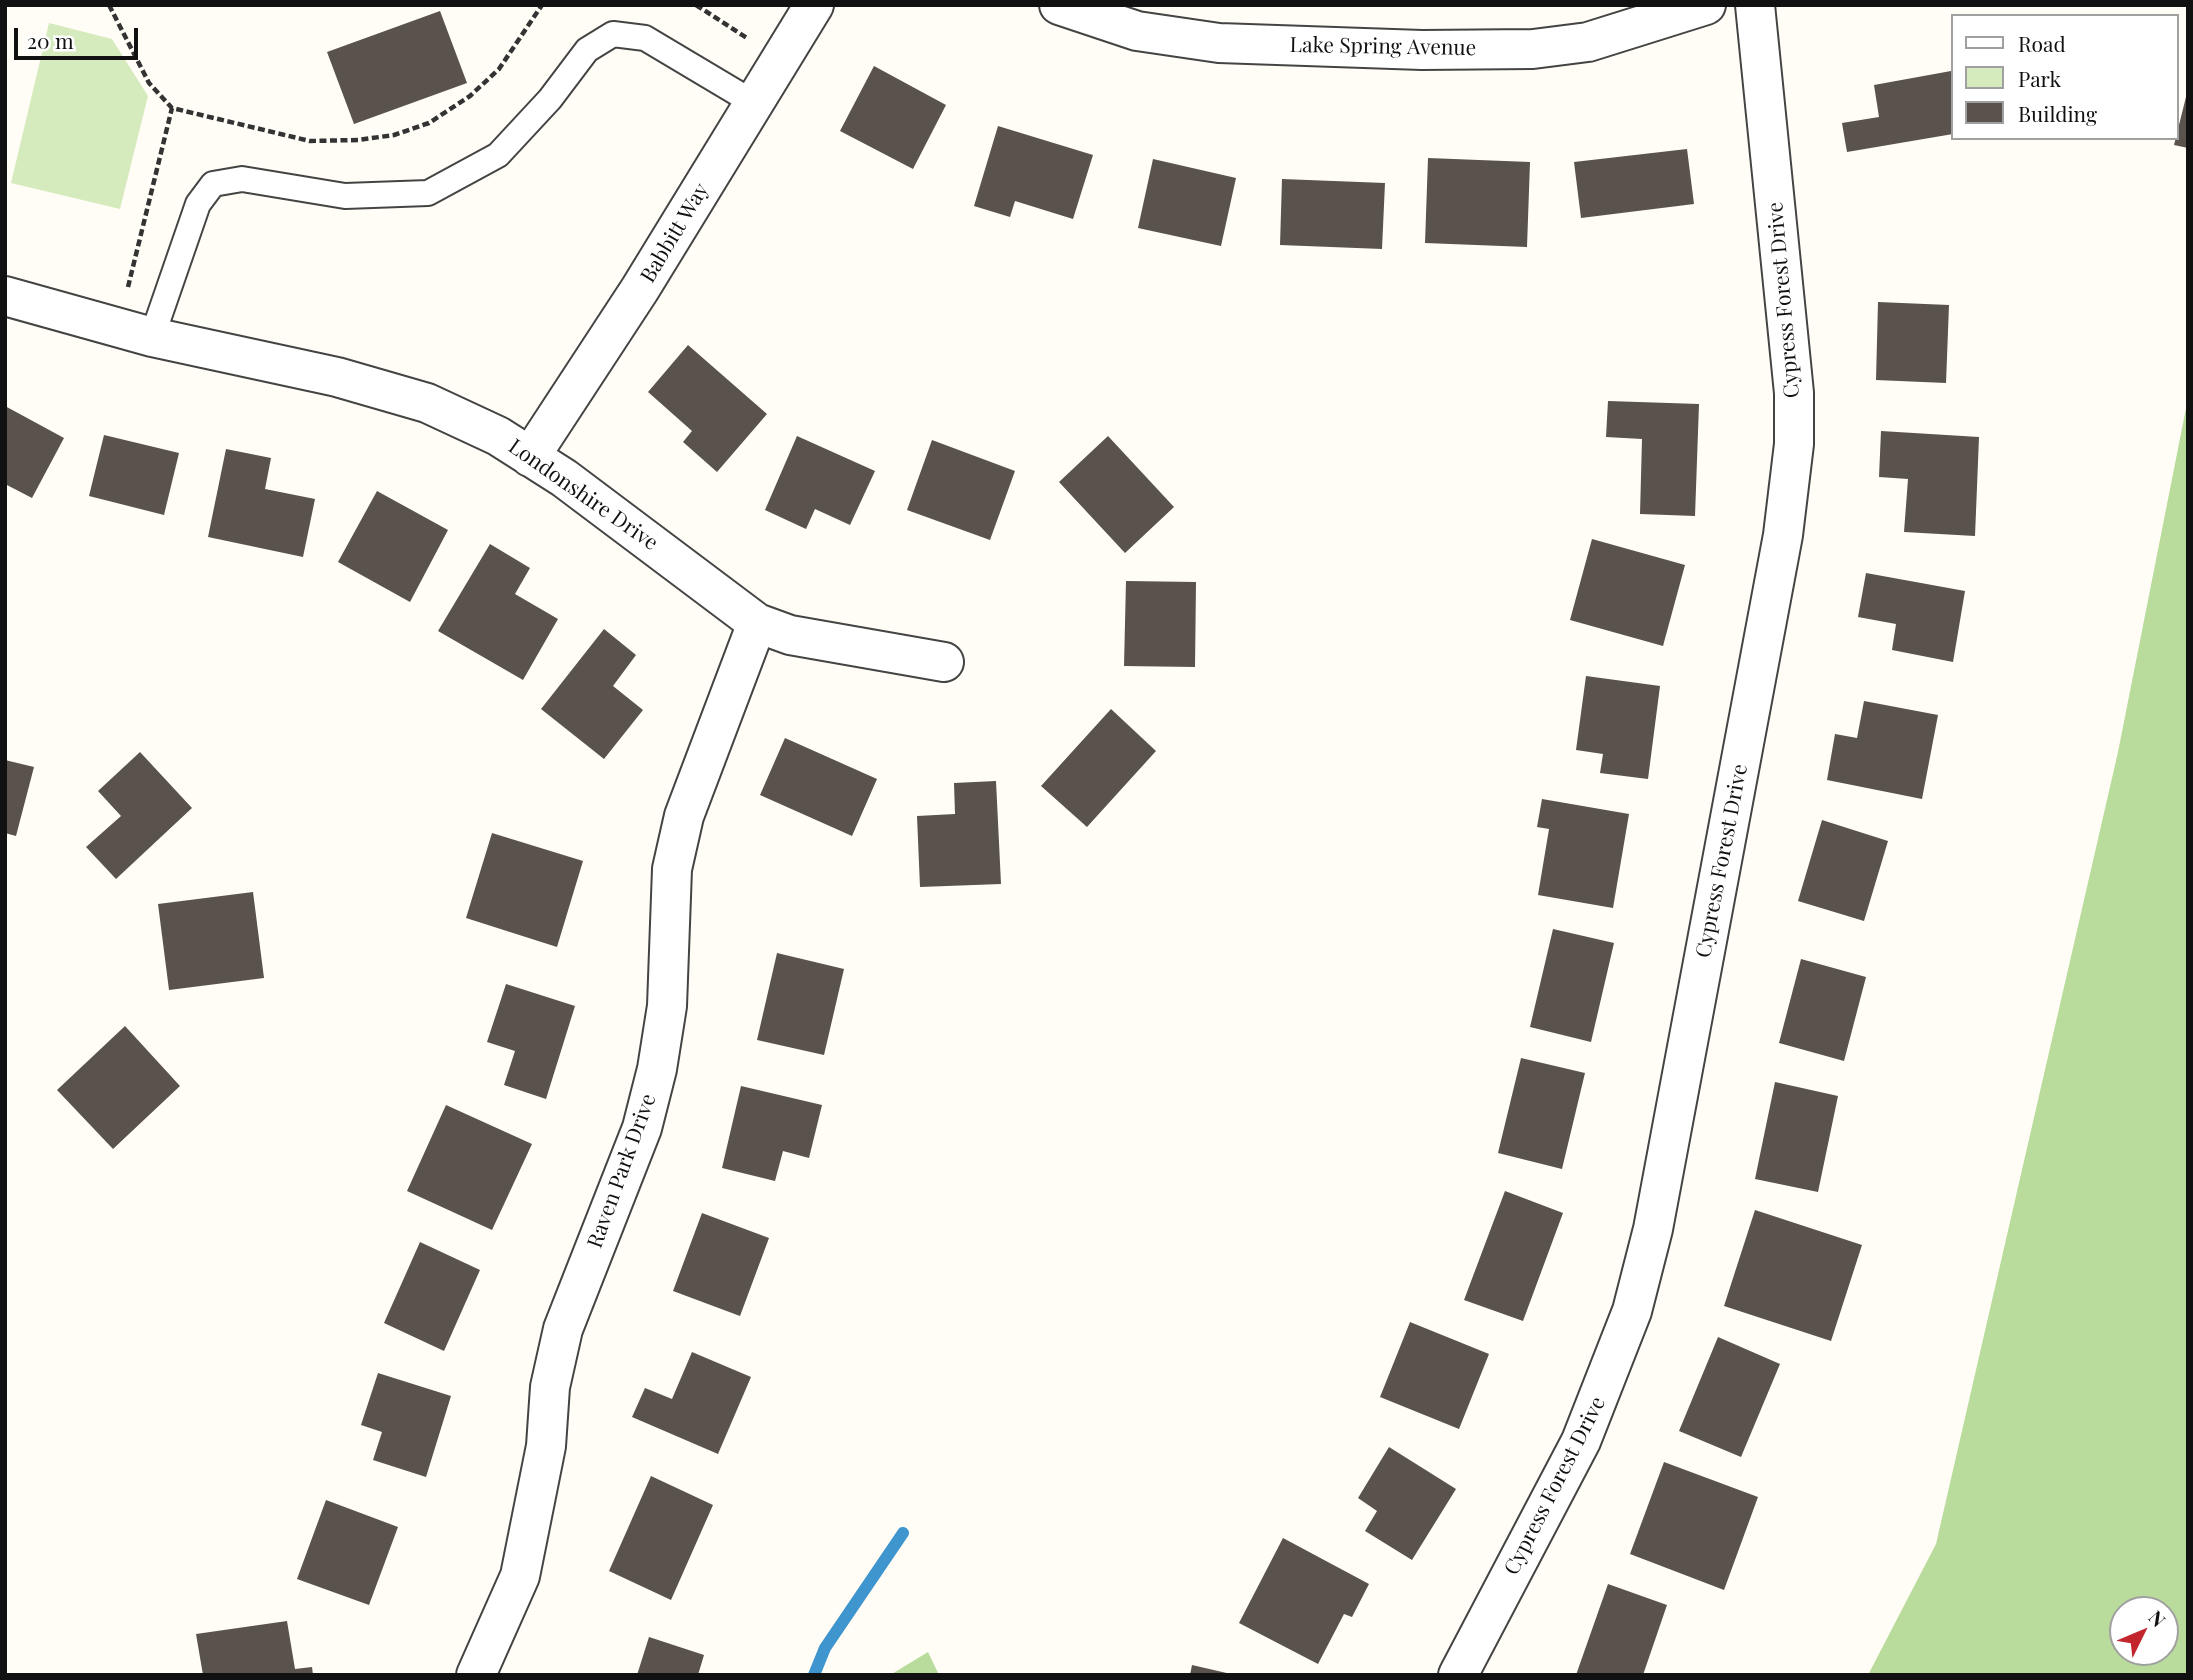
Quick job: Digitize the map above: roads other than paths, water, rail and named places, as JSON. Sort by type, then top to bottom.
[{"type":"street","name":"Babbitt Way","points":[[530,457],[640,289],[814,5]]},
{"type":"street","name":"Lake Spring Avenue","points":[[1059,5],[1137,31],[1219,43],[1422,50],[1533,49],[1588,42],[1706,5]]},
{"type":"street","name":"Cypress Forest Drive","points":[[1458,1675],[1581,1441],[1632,1311],[1653,1229],[1783,535],[1794,444],[1794,393],[1755,5]]},
{"type":"street","name":"Londonshire Drive","points":[[5,296],[152,337],[337,377],[427,403],[498,436],[564,478],[757,622],[790,635],[944,662]]},
{"type":"street","name":"Raven Park Drive","points":[[476,1675],[520,1576],[546,1446],[550,1387],[563,1329],[642,1128],[657,1069],[667,1006],[672,869],[684,816],[757,622]]},
{"type":"lane","points":[[152,337],[198,204],[213,184],[242,179],[345,196],[428,193],[498,155],[550,99],[587,50],[613,34],[645,38],[754,103]]},
{"type":"waterway","points":[[814,1675],[825,1648],[903,1533]]}]
